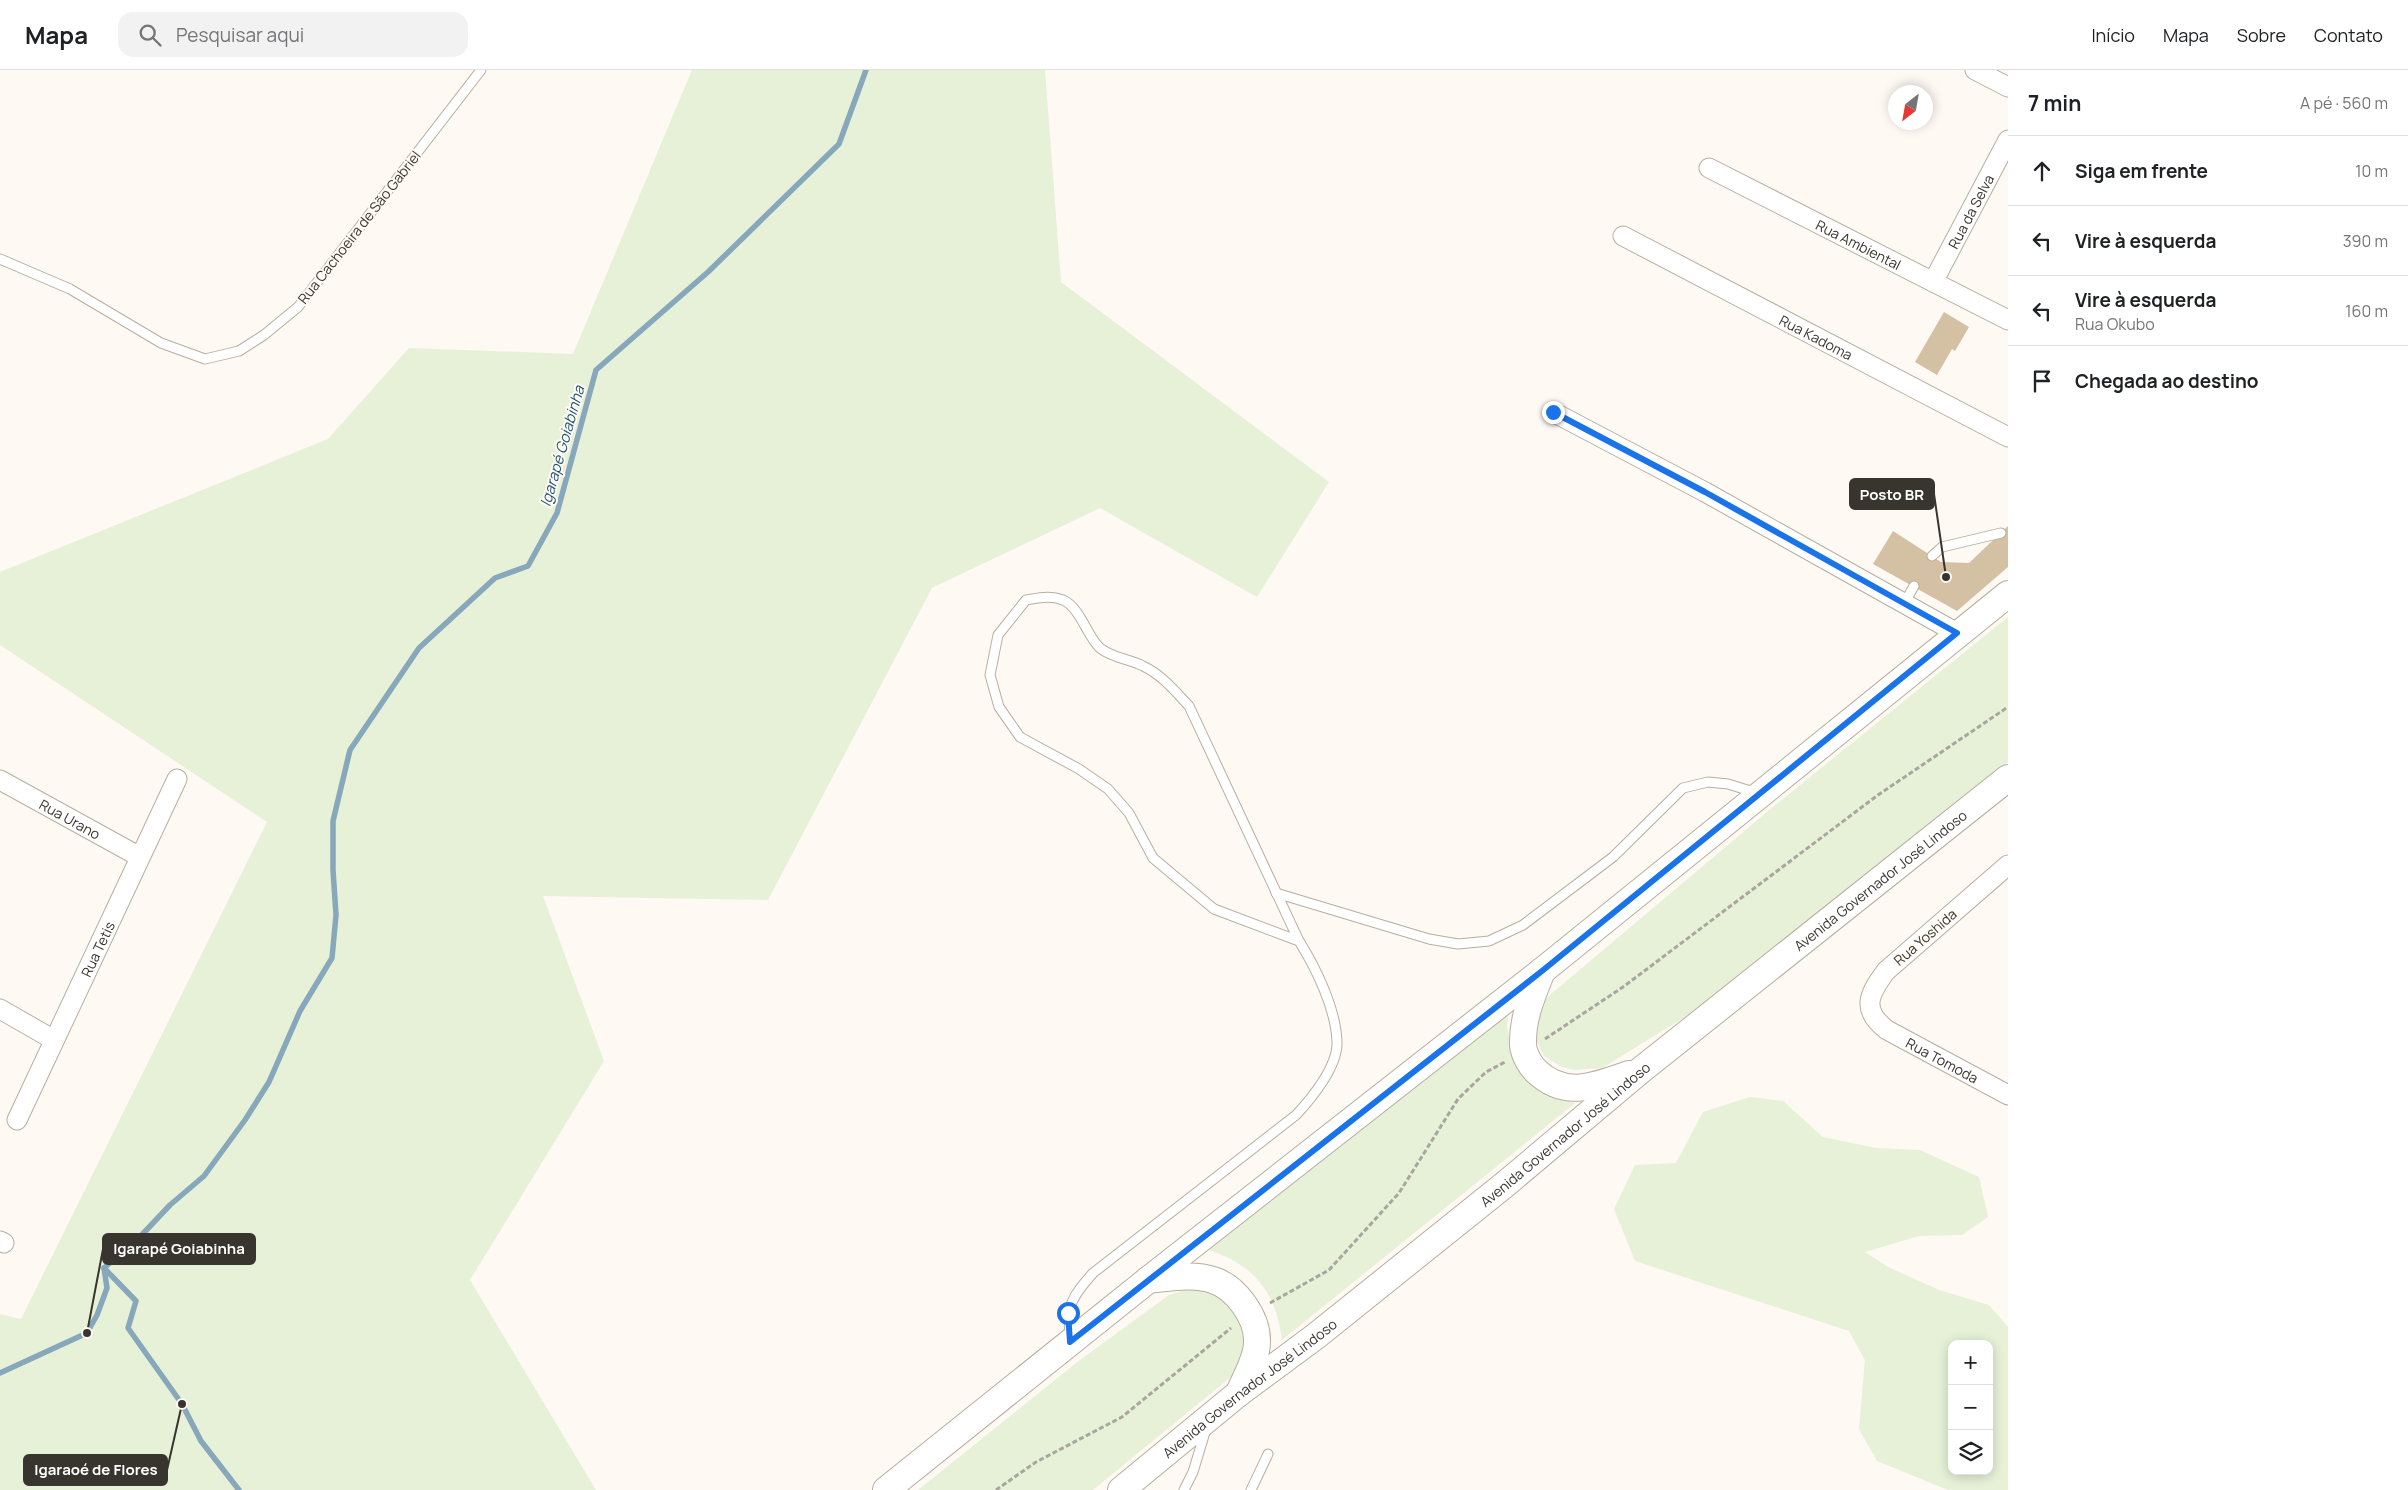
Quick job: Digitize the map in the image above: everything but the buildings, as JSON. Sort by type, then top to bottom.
[{"type":"main road","points":[[886,1490],[1148,1280],[1542,971],[1957,633],[2008,594]]},
{"type":"main road","name":"Avenida Governador José Lindoso","points":[[1121,1490],[1487,1198],[1641,1070],[2008,778]]},
{"type":"main road","points":[[1542,971],[1524,1020],[1522,1043],[1530,1065],[1547,1081],[1570,1089],[1599,1085],[1641,1070]]},
{"type":"main road","points":[[1148,1280],[1188,1277],[1214,1280],[1239,1296],[1250,1314],[1257,1342],[1252,1363],[1239,1394]]},
{"type":"street","points":[[1975,70],[2008,87]]},
{"type":"street","name":"Rua da Selva","points":[[1933,282],[2008,140]]},
{"type":"street","name":"Rua Ambiental","points":[[1709,168],[2008,320]]},
{"type":"street","name":"Rua Kadoma","points":[[1623,236],[2008,437]]},
{"type":"street","points":[[1553,412],[1909,594],[1957,633]]},
{"type":"street","name":"Rua Tetis","points":[[17,1120],[177,779]]},
{"type":"street","name":"Rua Urano","points":[[0,780],[140,857]]},
{"type":"street","name":"Rua Yoshida","points":[[1877,1022],[1870,1010],[1869,999],[1873,988],[1886,971],[2004,874]]},
{"type":"street","points":[[0,1009],[54,1040]]},
{"type":"street","name":"Rua Tomoda","points":[[1877,1022],[1887,1030],[2007,1092]]},
{"type":"lane","name":"Rua Cachoeira de São Gabriel","points":[[0,259],[70,289],[161,343],[205,359],[239,351],[264,335],[298,307],[481,70]]},
{"type":"lane","points":[[1932,556],[1942,547],[2001,533]]},
{"type":"lane","points":[[1070,1342],[1068,1313],[1076,1292],[1093,1273],[1296,1115],[1317,1092],[1330,1066],[1337,1043],[1328,1000],[1315,967],[1299,941],[1189,706],[1157,675],[1143,666],[1115,656],[1100,648],[1066,601],[1048,596],[1026,600],[998,635],[990,675],[999,707],[1020,737],[1079,769],[1108,789],[1129,814],[1153,858],[1214,909],[1299,941]]},
{"type":"lane","points":[[1276,892],[1429,939],[1458,944],[1489,941],[1523,925],[1612,857],[1682,788],[1708,782],[1728,784],[1759,794]]},
{"type":"lane","points":[[1184,1490],[1193,1472],[1209,1418]]},
{"type":"lane","points":[[1251,1490],[1268,1454]]},
{"type":"path","points":[[996,1490],[1036,1462],[1122,1417],[1207,1346],[1250,1314],[1329,1270],[1399,1193],[1458,1099],[1486,1072],[1525,1052],[1623,987],[1878,795],[2008,707]]},
{"type":"green space","points":[[692,70],[1045,70],[1061,282],[1329,482],[1257,597],[1100,508],[932,588],[768,900],[543,896],[604,1061],[470,1280],[596,1490],[0,1490],[0,1314],[21,1319],[267,822],[0,645],[0,572],[328,439],[409,348],[573,354]]},
{"type":"green space","points":[[2008,617],[2008,762],[1711,1001],[1602,1068],[1575,1070],[1562,1067],[1544,1056],[1537,1042],[1536,1023],[1543,1002],[1551,994],[1773,807]]},
{"type":"green space","points":[[1509,1011],[1507,1025],[1512,1053],[1548,1094],[1575,1103],[1282,1340],[1274,1308],[1268,1294],[1260,1283],[1239,1264],[1209,1250]]},
{"type":"green space","points":[[1750,1097],[1783,1101],[1823,1137],[1876,1148],[1920,1150],[1979,1177],[1988,1217],[1962,1235],[1919,1236],[1865,1252],[1888,1267],[1939,1290],[1989,1305],[2008,1327],[2008,1490],[1948,1490],[1877,1461],[1859,1429],[1865,1360],[1849,1331],[1635,1261],[1614,1209],[1635,1165],[1676,1163],[1703,1112]]},
{"type":"green space","points":[[1191,1288],[1213,1292],[1226,1302],[1237,1317],[1247,1335],[1239,1367],[1232,1376],[1093,1490],[918,1490],[1080,1360],[1169,1295]]},
{"type":"waterway","name":"Igarapé Goiabinha","points":[[104,1268],[137,1240],[170,1205],[204,1176],[245,1120],[269,1082],[300,1011],[332,958],[336,915],[333,870],[333,821],[350,750],[419,648],[495,578],[528,566],[557,513],[596,370],[708,272],[839,144],[866,70]]},
{"type":"waterway","points":[[104,1268],[136,1301],[128,1328],[182,1404],[201,1441],[239,1490]]},
{"type":"waterway","name":"Igarapé Goiabinha","points":[[0,1373],[87,1333],[97,1315],[107,1288],[104,1268]]},
{"type":"place","name":"Posto BR","points":[[1946,577]]},
{"type":"place","name":"Igarapé Goiabinha","points":[[87,1333]]},
{"type":"place","name":"Igaraoé de Flores","points":[[182,1404]]},
{"type":"route","points":[[1068,1313],[1070,1342],[1542,971],[1957,633],[1705,492],[1553,412]]}]
